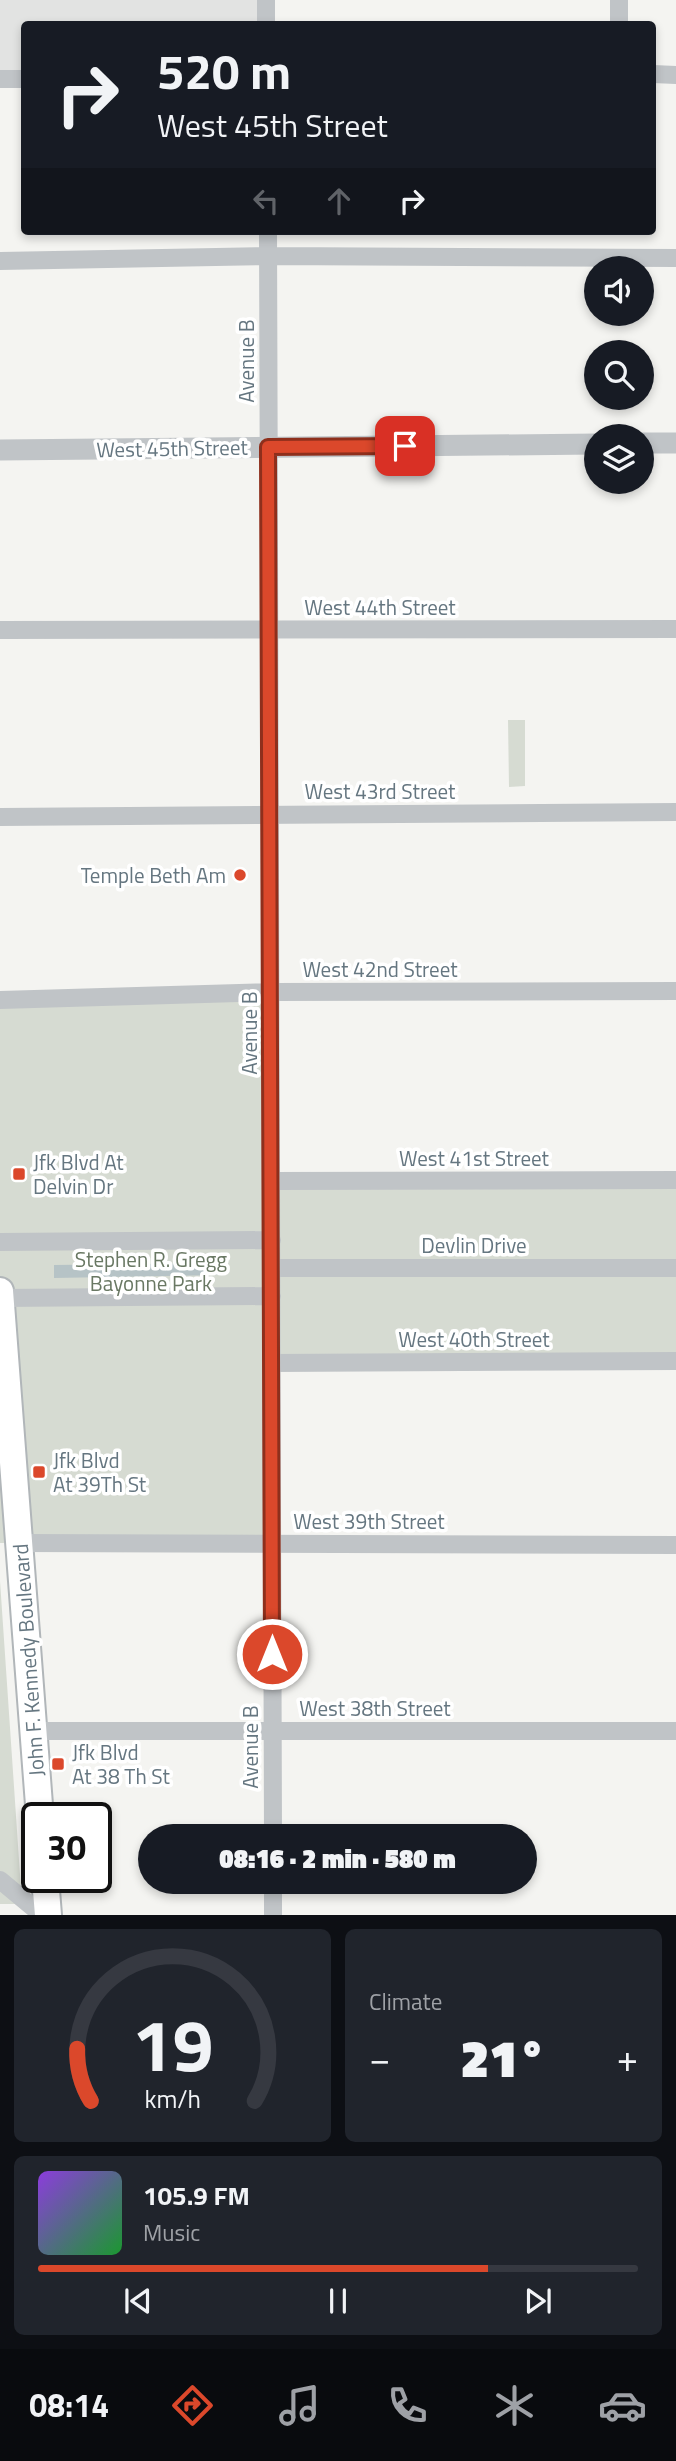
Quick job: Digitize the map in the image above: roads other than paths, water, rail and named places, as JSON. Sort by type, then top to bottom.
[{"type":"main road","name":"John F. Kennedy Boulevard","points":[[0,1291],[39,1802]]},
{"type":"main road","points":[[46,1893],[48,1915]]},
{"type":"street","points":[[265,0],[266,21]]},
{"type":"street","points":[[619,21],[620,0]]},
{"type":"street","points":[[656,75],[676,75]]},
{"type":"street","points":[[0,79],[21,79]]},
{"type":"street","name":"Avenue B","points":[[268,235],[273,1824]]},
{"type":"street","points":[[0,261],[269,256],[676,258]]},
{"type":"street","points":[[654,443],[676,443]]},
{"type":"street","name":"West 45th Street","points":[[0,450],[584,444]]},
{"type":"street","name":"West 44th Street","points":[[0,630],[676,629]]},
{"type":"street","name":"West 43rd Street","points":[[0,817],[676,812]]},
{"type":"street","name":"West 42nd Street","points":[[0,1000],[271,992],[676,991]]},
{"type":"street","name":"West 41st Street","points":[[272,1181],[676,1180]]},
{"type":"street","points":[[0,1242],[272,1240]]},
{"type":"street","name":"Devlin Drive","points":[[272,1268],[676,1268]]},
{"type":"street","points":[[0,1298],[272,1296]]},
{"type":"street","name":"West 40th Street","points":[[272,1363],[676,1361]]},
{"type":"street","name":"West 39th Street","points":[[19,1543],[676,1545]]},
{"type":"street","name":"West 38th Street","points":[[32,1731],[676,1731]]},
{"type":"street","points":[[0,1880],[42,1915]]},
{"type":"street","points":[[273,1894],[273,1915]]},
{"type":"place","name":"Temple Beth Am","points":[[240,875]]},
{"type":"place","name":"Jfk Blvd At Delvin Dr","points":[[19,1174]]},
{"type":"place","name":"Jfk Blvd At 39Th St","points":[[39,1472]]},
{"type":"place","name":"Jfk Blvd At 38 Th St","points":[[58,1764]]},
{"type":"park label","name":"Stephen R. Gregg Bayonne Park","points":[[151,1271]]}]
